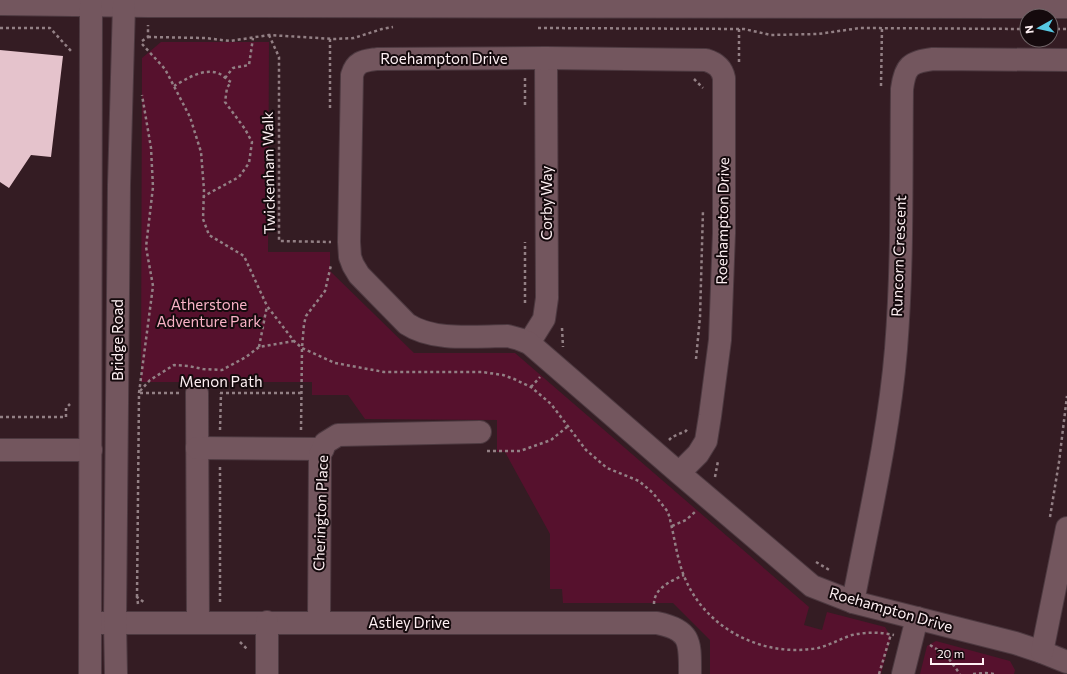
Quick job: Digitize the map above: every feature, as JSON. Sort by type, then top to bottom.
[{"type":"street","points":[[0,4],[1067,7]]},
{"type":"street","name":"Bridge Road","points":[[90,674],[91,450],[107,4]]},
{"type":"street","name":"Bridge Road","points":[[107,4],[119,185],[115,623],[116,674]]},
{"type":"street","name":"Roehampton Drive","points":[[686,467],[698,454],[706,441],[720,340],[724,233],[723,72],[718,66],[706,60],[546,68],[377,59],[358,64],[354,68],[352,75],[337,244],[350,257],[359,275],[407,324],[426,334],[440,336],[508,336],[519,339],[534,336],[686,467],[812,586],[854,602],[1015,643],[1067,662]]},
{"type":"street","name":"Runcorn Crescent","points":[[854,602],[888,423],[896,348],[901,255],[902,89],[904,74],[910,66],[920,61],[1067,60]]},
{"type":"street","name":"Corby Way","points":[[534,336],[544,319],[547,298],[546,68]]},
{"type":"street","points":[[196,393],[198,623]]},
{"type":"street","name":"Cherington Place","points":[[319,622],[320,455],[324,443],[338,435],[480,432]]},
{"type":"street","points":[[197,448],[323,449]]},
{"type":"street","points":[[0,450],[91,450]]},
{"type":"street","points":[[1042,652],[1058,526]]},
{"type":"street","points":[[903,674],[917,618]]},
{"type":"street","points":[[267,674],[268,622]]},
{"type":"street","name":"Astley Drive","points":[[91,623],[657,623],[672,626],[680,630],[686,638],[690,648],[690,674]]},
{"type":"path","points":[[148,36],[205,38],[230,41],[269,35],[334,39],[354,38],[382,29],[398,27]]},
{"type":"path","points":[[0,28],[50,28],[74,55]]},
{"type":"path","points":[[533,28],[739,29],[771,35],[818,34],[860,28],[1019,29]]},
{"type":"path","points":[[881,91],[882,28]]},
{"type":"path","points":[[739,29],[739,67]]},
{"type":"path","name":"Twickenham Walk","points":[[269,35],[279,57],[279,241],[337,244]]},
{"type":"path","points":[[225,78],[233,68],[250,65],[253,38]]},
{"type":"path","points":[[140,50],[140,42],[165,69],[190,117],[201,152],[204,196],[203,219],[209,235],[244,256],[268,306],[294,341],[302,348],[335,362],[384,372],[482,372],[503,375],[531,387],[550,404],[586,450],[607,468],[639,481],[653,492],[663,503],[668,512],[684,575],[690,589],[705,612],[731,632],[766,647],[793,650],[808,650],[825,646],[851,636],[871,632],[891,634],[928,643],[951,660],[960,674]]},
{"type":"path","points":[[525,77],[546,68]]},
{"type":"path","points":[[174,86],[189,78],[204,73],[218,73],[231,82],[227,88],[225,102],[245,129],[252,142],[249,163],[240,177],[204,196]]},
{"type":"path","points":[[692,78],[703,87],[704,93]]},
{"type":"path","points":[[137,597],[139,393],[153,286],[146,247],[153,187],[152,148],[142,94]]},
{"type":"path","points":[[696,361],[700,318],[703,206]]},
{"type":"path","points":[[301,449],[302,348],[306,316],[325,291],[331,260]]},
{"type":"path","points":[[259,347],[268,306]]},
{"type":"path","points":[[534,336],[563,350]]},
{"type":"path","points":[[139,393],[150,380],[174,365],[222,370],[246,357],[259,347],[294,341]]},
{"type":"path","name":"Menon Path","points":[[139,393],[302,393]]},
{"type":"path","points":[[220,604],[221,393]]},
{"type":"path","points":[[1058,526],[1059,462],[1067,396]]},
{"type":"path","points":[[0,418],[66,417],[66,408],[72,402]]},
{"type":"path","points":[[663,435],[670,441],[672,437],[686,431],[688,424]]},
{"type":"path","points":[[480,432],[480,450],[520,451],[551,440],[567,427]]},
{"type":"path","points":[[686,467],[714,480]]},
{"type":"path","points":[[814,561],[837,574],[858,580]]},
{"type":"path","points":[[880,674],[891,634]]},
{"type":"path","points":[[239,641],[248,650]]},
{"type":"path","points":[[973,674],[995,674]]},
{"type":"green space","name":"Atherstone Adventure Park","points":[[161,42],[269,42],[268,252],[330,252],[330,271],[414,353],[515,353],[809,607],[804,625],[822,630],[827,612],[885,627],[891,637],[881,674],[710,674],[710,640],[673,603],[563,603],[562,589],[550,589],[550,534],[505,452],[497,452],[497,420],[365,419],[348,395],[312,395],[312,382],[141,382],[142,58]]},
{"type":"green space","points":[[936,641],[1010,661],[1015,670],[1014,674],[920,674],[927,646]]},
{"type":"building","points":[[0,50],[63,56],[51,157],[31,155],[9,188],[0,182]]}]
